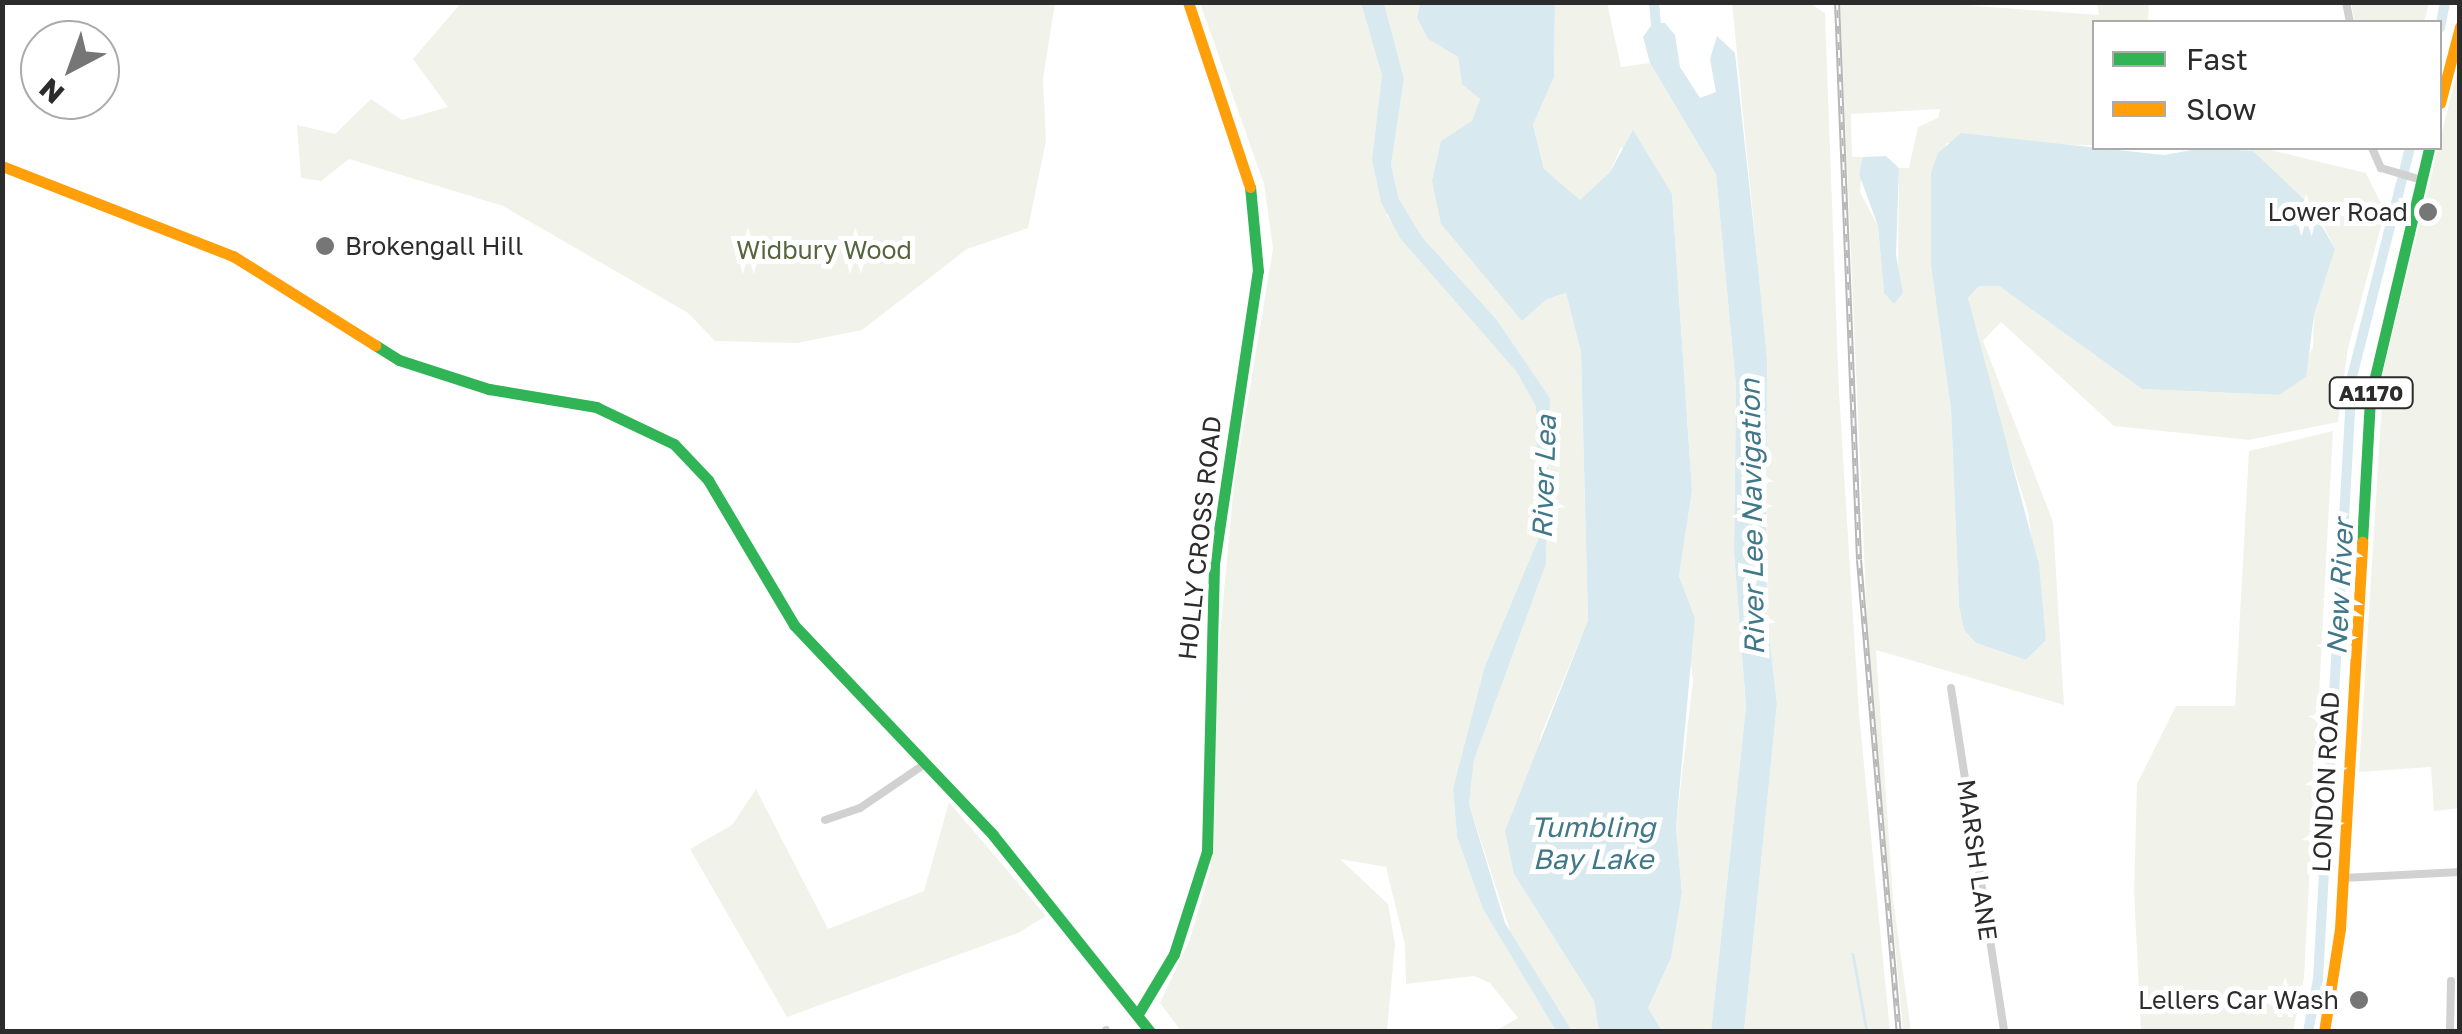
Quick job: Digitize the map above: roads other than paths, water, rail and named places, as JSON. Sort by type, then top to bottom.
[{"type":"main road","name":"HOLLY CROSS ROAD","points":[[1138,1014],[1174,954],[1207,851],[1214,564],[1258,271],[1252,194],[1188,2]]},
{"type":"main road","points":[[2442,95],[2460,27]]},
{"type":"main road","name":"A1170","points":[[2422,180],[2429,150]]},
{"type":"main road","points":[[2,166],[233,256],[399,360],[489,388],[596,407],[653,429],[708,480],[801,634],[1048,898],[1148,1030]]},
{"type":"main road","name":"LONDON ROAD","points":[[2324,1032],[2337,971],[2367,426],[2386,314],[2422,180]]},
{"type":"street","points":[[2373,150],[2376,162],[2394,173],[2422,180]]},
{"type":"street","name":"MARSH LANE","points":[[1951,688],[2004,1032]]},
{"type":"street","points":[[825,820],[860,808],[926,764]]},
{"type":"street","points":[[2343,878],[2460,872]]},
{"type":"street","points":[[2450,1032],[2451,981]]},
{"type":"water","name":"River Lea","points":[[1361,3],[1384,3],[1404,79],[1391,165],[1399,199],[1422,237],[1497,320],[1550,398],[1546,564],[1474,760],[1469,804],[1505,923],[1572,1031],[1556,1031],[1483,909],[1457,837],[1453,789],[1485,666],[1538,540],[1536,406],[1516,371],[1400,238],[1381,202],[1372,160],[1382,76]]},
{"type":"water","name":"Tumbling Bay Lake","points":[[1420,3],[1555,3],[1554,77],[1533,125],[1544,169],[1580,200],[1610,172],[1633,130],[1672,194],[1692,491],[1679,576],[1695,618],[1676,827],[1682,893],[1671,958],[1648,1008],[1662,1031],[1599,1031],[1594,1001],[1514,874],[1505,831],[1588,620],[1581,352],[1566,293],[1547,299],[1522,321],[1441,224],[1432,181],[1441,141],[1472,121],[1480,99],[1462,84],[1458,57],[1428,39],[1417,18]]},
{"type":"water","name":"River Lee Navigation","points":[[1653,23],[1665,23],[1675,35],[1680,67],[1700,98],[1716,92],[1710,59],[1717,36],[1735,53],[1767,358],[1766,609],[1777,704],[1744,1031],[1711,1031],[1746,707],[1734,552],[1736,386],[1716,174],[1650,63],[1643,37]]},
{"type":"water","points":[[1961,133],[2164,155],[2192,150],[2253,151],[2310,205],[2335,249],[2314,315],[2306,377],[2279,395],[2142,389],[1999,286],[1979,286],[1968,298],[2039,565],[2046,640],[2026,660],[1976,643],[1964,630],[1959,606],[1951,410],[1931,266],[1931,173],[1938,153]]},
{"type":"water","points":[[1886,156],[1899,168],[1896,255],[1903,293],[1894,304],[1884,293],[1878,226],[1859,174],[1863,157]]},
{"type":"waterway","points":[[1654,2],[1657,35]]},
{"type":"waterway","name":"New River","points":[[2442,20],[2445,2]]},
{"type":"waterway","name":"New River","points":[[2308,1032],[2318,979],[2352,377],[2409,150]]},
{"type":"waterway","points":[[1853,954],[1867,1032]]},
{"type":"railway","points":[[1837,2],[1859,560],[1899,1032]]},
{"type":"place","name":"Lower Road","points":[[2428,212]]},
{"type":"place","name":"Brokengall Hill","points":[[325,246]]},
{"type":"place","name":"Lellers Car Wash","points":[[2359,1000]]},
{"type":"park label","name":"Widbury Wood","points":[[824,250]]}]
